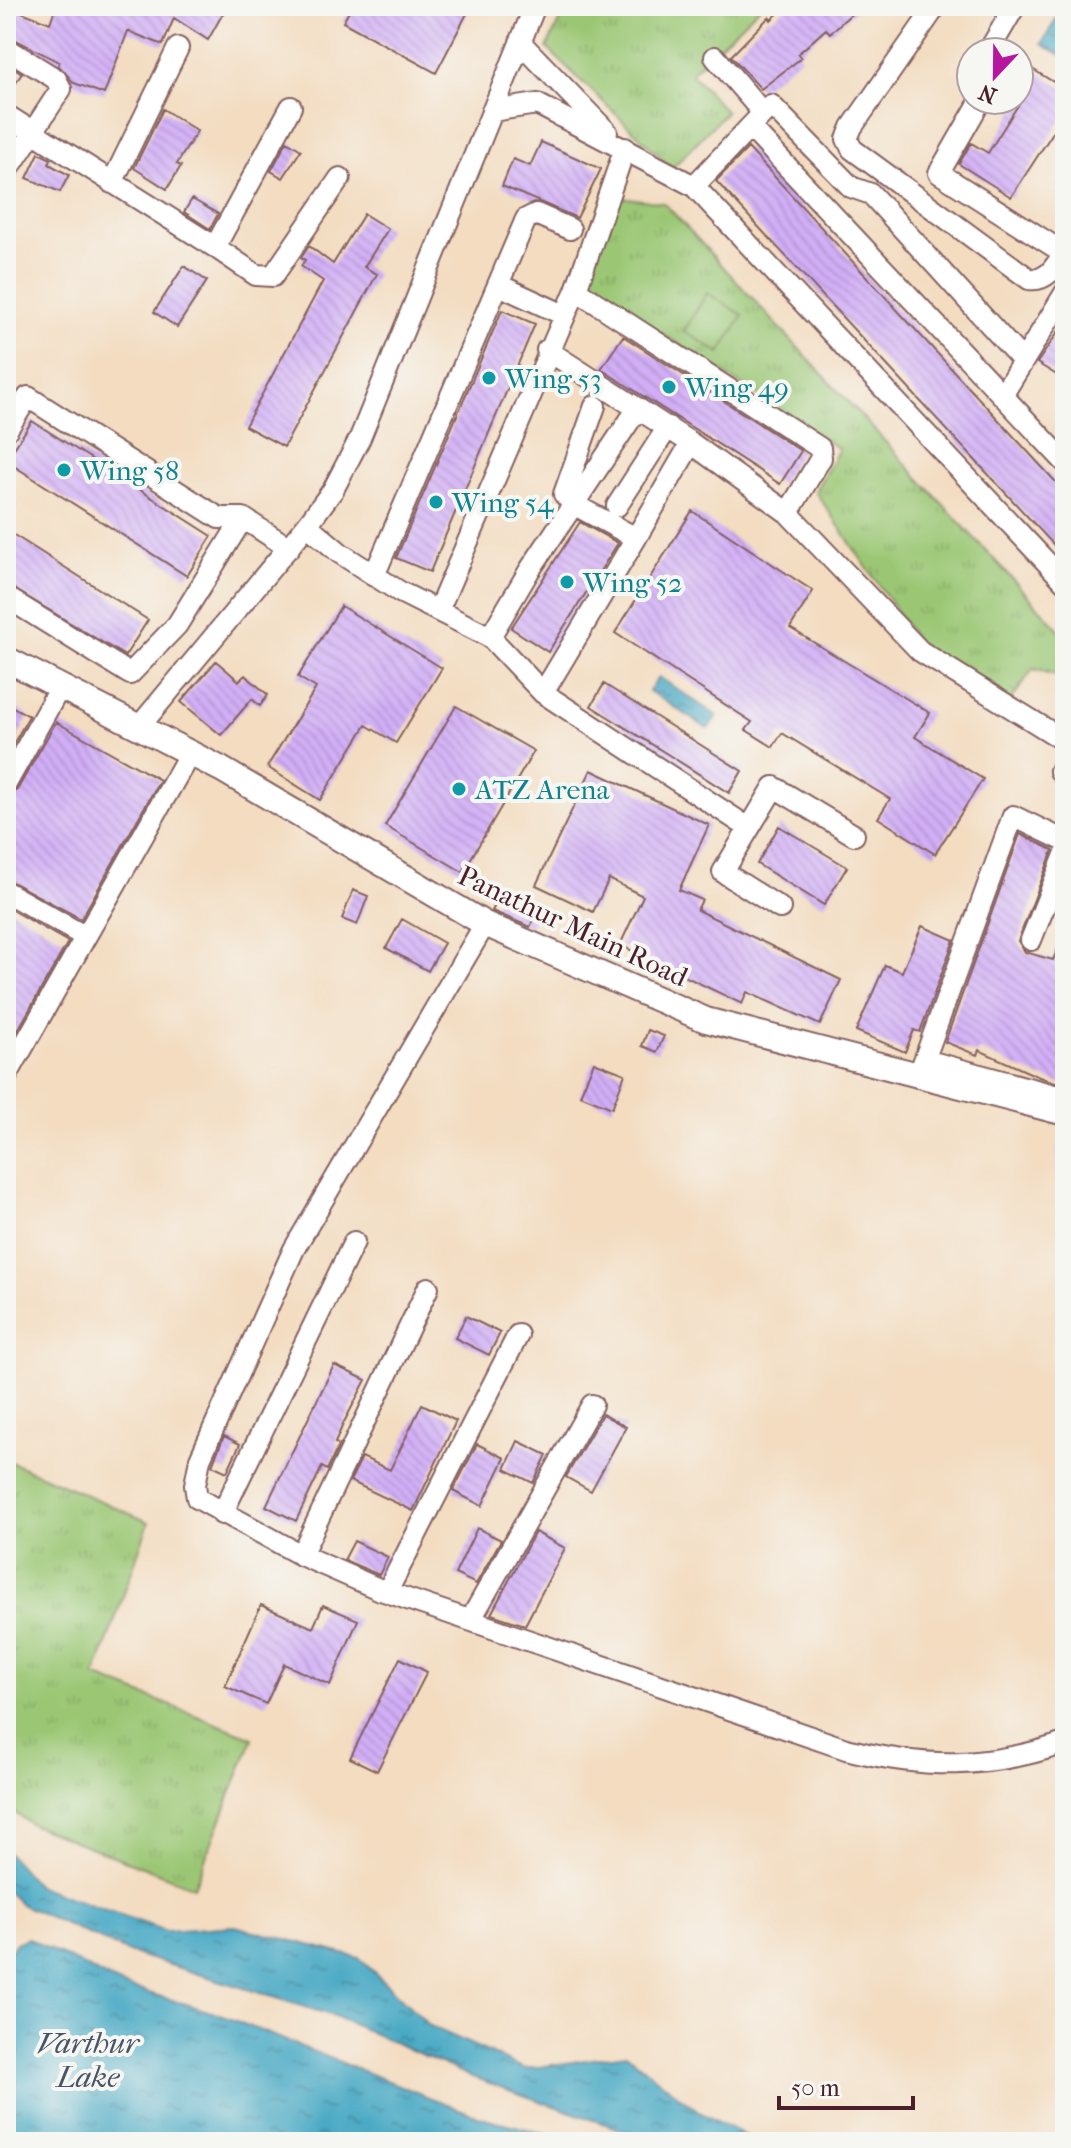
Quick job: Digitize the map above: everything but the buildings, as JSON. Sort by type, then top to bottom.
[{"type":"street","points":[[139,727],[289,548],[333,490],[360,438],[535,6]]},
{"type":"street","points":[[936,6],[852,127],[847,139],[852,149],[1029,279],[1040,279],[1053,271],[1064,252],[939,173],[972,116]]},
{"type":"street","points":[[997,36],[1015,6]]},
{"type":"street","points":[[520,42],[588,115],[625,148]]},
{"type":"street","points":[[6,48],[59,84],[61,89],[6,173]]},
{"type":"street","points":[[112,183],[178,48]]},
{"type":"street","points":[[715,57],[757,120],[1065,462]]},
{"type":"street","points":[[492,111],[537,104],[694,186],[1065,582]]},
{"type":"street","points":[[694,186],[771,105],[851,187],[871,194],[1023,361]]},
{"type":"street","points":[[215,247],[291,107]]},
{"type":"street","points":[[6,115],[256,275],[273,276],[340,178]]},
{"type":"street","points":[[438,611],[547,350],[576,290],[625,148]]},
{"type":"street","points":[[374,576],[529,216],[536,214],[570,229]]},
{"type":"street","points":[[499,285],[564,315]]},
{"type":"street","points":[[576,290],[820,448],[821,458],[788,513]]},
{"type":"street","points":[[1003,394],[1065,293]]},
{"type":"street","points":[[547,350],[668,427],[788,513],[920,651],[1065,741]]},
{"type":"street","points":[[6,431],[28,397],[219,518],[243,518],[289,548]]},
{"type":"street","points":[[595,406],[564,494],[573,504],[636,538]]},
{"type":"street","points":[[490,637],[573,504],[638,408]]},
{"type":"street","points":[[617,506],[668,427]]},
{"type":"street","points":[[543,693],[691,443]]},
{"type":"street","points":[[6,597],[130,674],[177,625],[243,518]]},
{"type":"street","points":[[307,525],[374,576],[490,637],[543,693],[749,828]]},
{"type":"street","name":"Panathur Main Road","points":[[6,659],[190,753],[485,924],[706,1020],[922,1069],[1065,1113]]},
{"type":"street","points":[[6,784],[60,687]]},
{"type":"street","points":[[6,1077],[190,753]]},
{"type":"street","points":[[1065,760],[1060,771],[1065,777]]},
{"type":"street","points":[[780,908],[723,872],[774,787],[854,835]]},
{"type":"street","points":[[1065,841],[1013,816],[922,1069],[1065,1098]]},
{"type":"street","points":[[1031,940],[1065,855]]},
{"type":"street","points":[[6,892],[84,936]]},
{"type":"street","points":[[485,924],[294,1249],[206,1445],[196,1472],[197,1498],[301,1555],[387,1592],[700,1701],[890,1760],[956,1765],[1005,1761],[1065,1743]]},
{"type":"street","points":[[222,1514],[354,1242]]},
{"type":"street","points":[[301,1555],[428,1288]]},
{"type":"street","points":[[387,1592],[518,1335]]},
{"type":"street","points":[[471,1619],[592,1405]]},
{"type":"shaded area","points":[[1057,1144],[1065,1146],[1065,1185],[1055,1181]]},
{"type":"green space","points":[[566,6],[761,6],[691,73],[726,112],[672,168],[547,48]]},
{"type":"green space","points":[[620,197],[664,203],[1065,636],[1065,677],[1033,669],[1010,702],[920,646],[815,491],[839,449],[591,287],[588,278]]},
{"type":"green space","points":[[707,293],[743,315],[720,353],[684,331]]},
{"type":"green space","points":[[6,1460],[149,1522],[95,1676],[253,1738],[194,1887],[33,1825],[6,1807]]},
{"type":"water","points":[[1065,6],[1065,57],[1042,44]]},
{"type":"water","points":[[659,677],[717,716],[708,729],[649,691]]},
{"type":"water","points":[[6,1851],[37,1886],[166,1931],[235,1926],[359,1958],[430,2026],[525,2069],[626,2054],[701,2113],[757,2142],[656,2142],[472,2077],[334,2016],[131,1953],[20,1904],[6,1890]]},
{"type":"water","name":"Varthur Lake","points":[[27,1938],[122,1985],[218,2014],[477,2116],[576,2142],[6,2142],[6,1957],[16,1943]]},
{"type":"place","name":"Wing 53","points":[[489,378]]},
{"type":"place","name":"Wing 49","points":[[669,387]]},
{"type":"place","name":"Wing 58","points":[[64,470]]},
{"type":"place","name":"Wing 54","points":[[436,502]]},
{"type":"place","name":"Wing 52","points":[[567,582]]},
{"type":"place","name":"ATZ Arena","points":[[459,789]]}]
